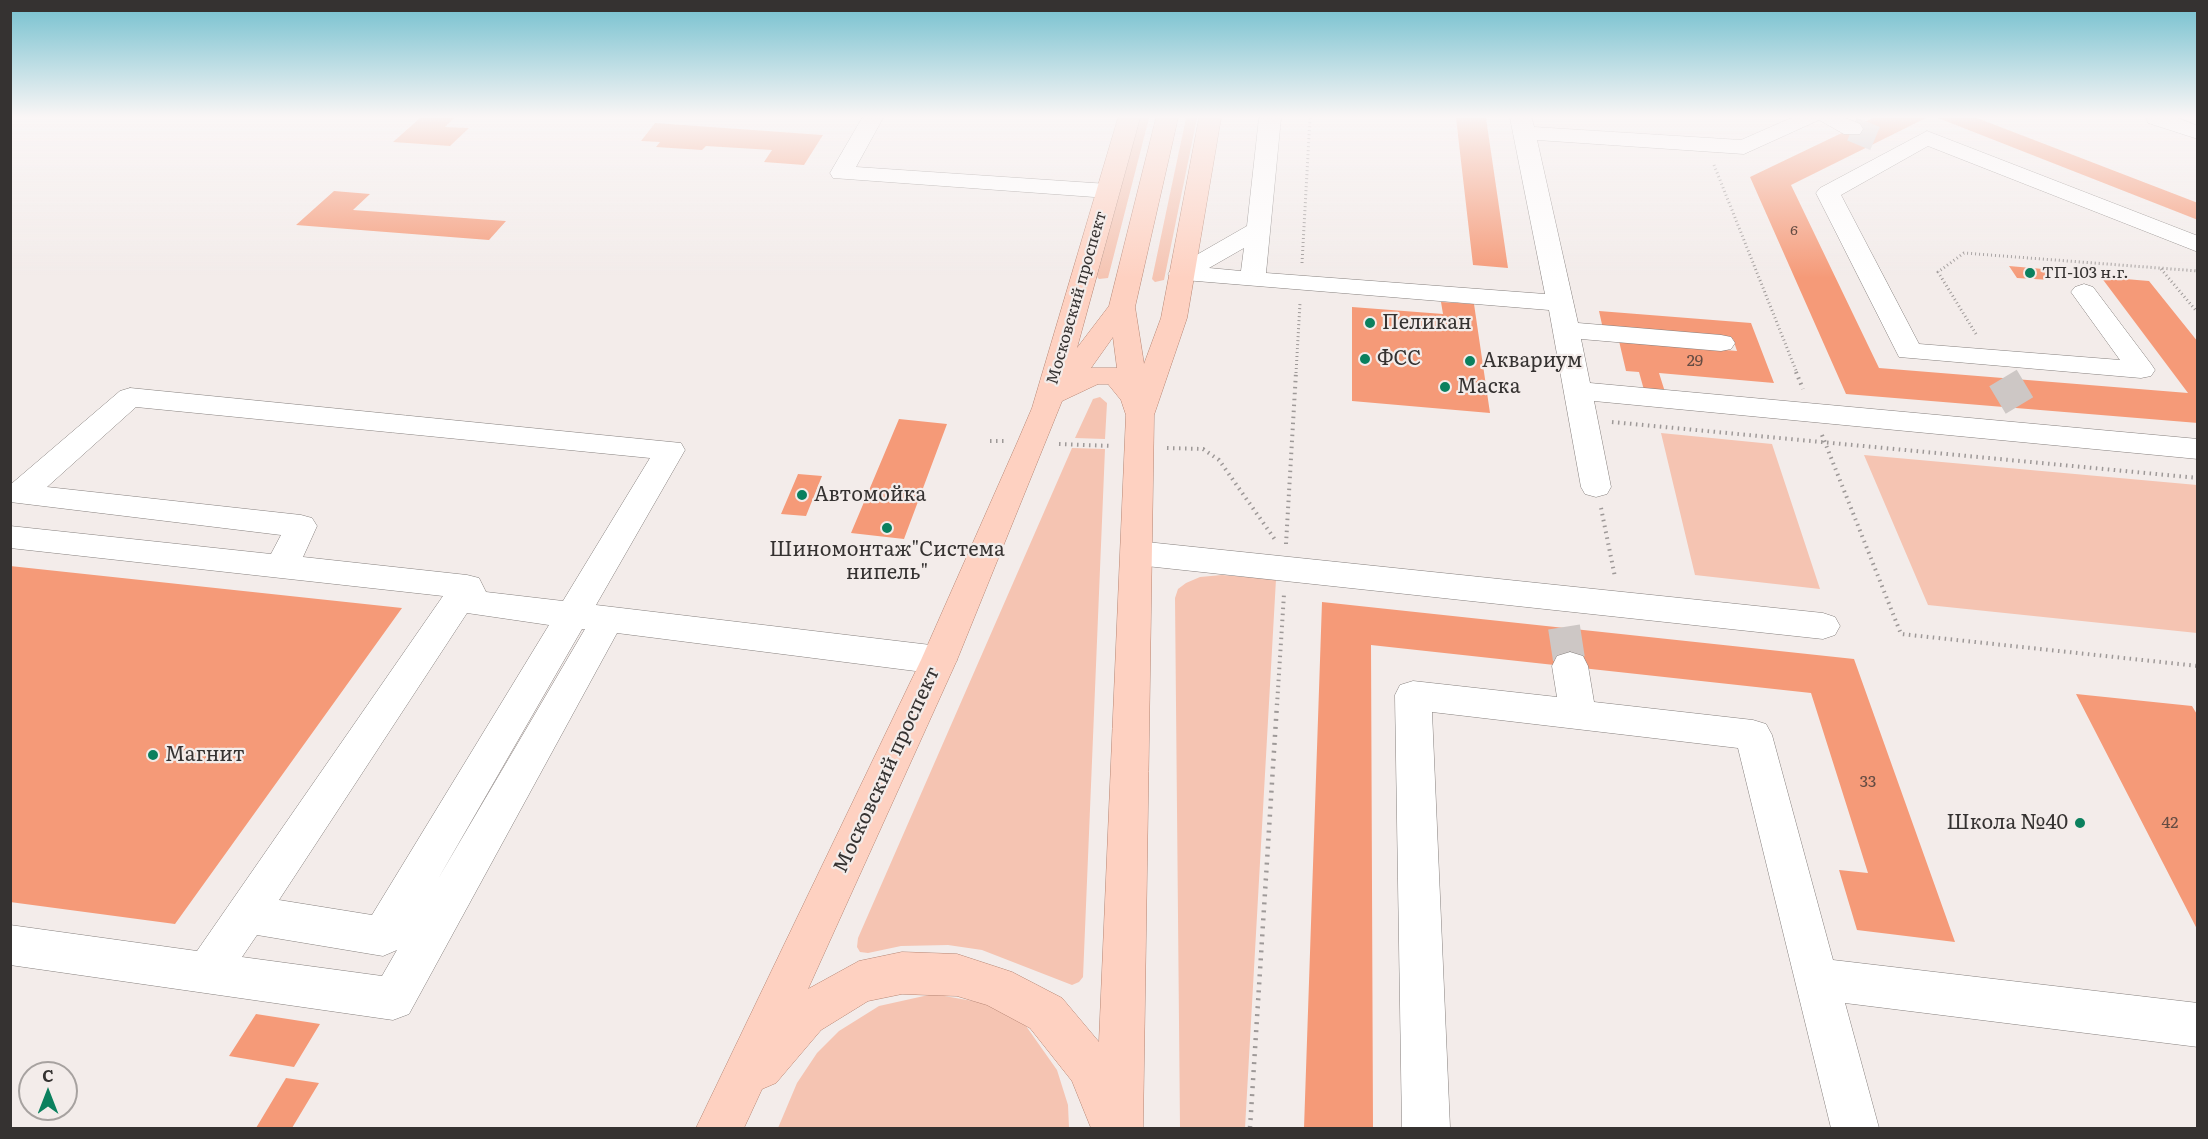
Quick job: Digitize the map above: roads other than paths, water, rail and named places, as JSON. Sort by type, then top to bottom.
[{"type":"main road","name":"Московский проспект","points":[[726,1113],[939,660],[1050,402],[1114,171]]},
{"type":"main road","name":"Московский проспект","points":[[1117,1128],[1137,553],[1138,420],[1122,308],[1154,171]]},
{"type":"main road","name":"Московский проспект","points":[[1138,420],[1174,318],[1200,171]]},
{"type":"main road","name":"Московский проспект","points":[[1050,402],[1122,308]]},
{"type":"main road","points":[[1050,402],[1075,382],[1095,375],[1116,376],[1138,420]]},
{"type":"main road","points":[[726,1113],[805,1015],[859,982],[902,973],[957,975],[997,987],[1046,1013],[1088,1065],[1117,1128]]},
{"type":"street","points":[[842,171],[841,173],[1108,192]]},
{"type":"street","points":[[1253,280],[1264,171]]},
{"type":"street","points":[[1532,171],[1566,330],[1596,487]]},
{"type":"street","points":[[1857,171],[1828,193],[1909,351],[1997,368],[2141,370],[2084,292]]},
{"type":"street","points":[[2011,171],[2198,245]]},
{"type":"street","points":[[1181,274],[1257,230]]},
{"type":"street","points":[[1181,274],[1560,303]]},
{"type":"street","points":[[1566,330],[1721,343]]},
{"type":"street","points":[[1578,391],[2198,448]]},
{"type":"street","points":[[10,945],[393,999],[590,617],[670,450],[130,397],[20,494],[301,526],[282,566]]},
{"type":"street","points":[[2021,408],[2036,434]]},
{"type":"street","points":[[10,537],[467,587]]},
{"type":"street","points":[[1137,553],[1285,569],[1562,612],[1620,604],[1823,626]]},
{"type":"street","points":[[467,587],[475,603],[939,660]]},
{"type":"street","points":[[206,974],[467,587]]},
{"type":"street","points":[[247,914],[383,936],[590,617]]},
{"type":"street","points":[[1570,666],[1578,714]]},
{"type":"street","points":[[1426,1128],[1413,695],[1753,735],[1855,1128]]},
{"type":"street","points":[[1816,980],[2198,1025]]},
{"type":"tunnel","points":[[2003,378],[2021,408]]},
{"type":"tunnel","points":[[1564,627],[1570,666]]},
{"type":"place","name":"ТП-103 н.г.","points":[[2030,273]]},
{"type":"place","name":"Пеликан","points":[[1370,323]]},
{"type":"place","name":"ФСС","points":[[1365,359]]},
{"type":"place","name":"Аквариум","points":[[1470,361]]},
{"type":"place","name":"Маска","points":[[1445,387]]},
{"type":"place","name":"Автомойка","points":[[802,495]]},
{"type":"place","name":"Шиномонтаж\"Система нипель\"","points":[[887,528]]},
{"type":"place","name":"Магнит","points":[[153,755]]},
{"type":"place","name":"Школа №40","points":[[2080,823]]}]
